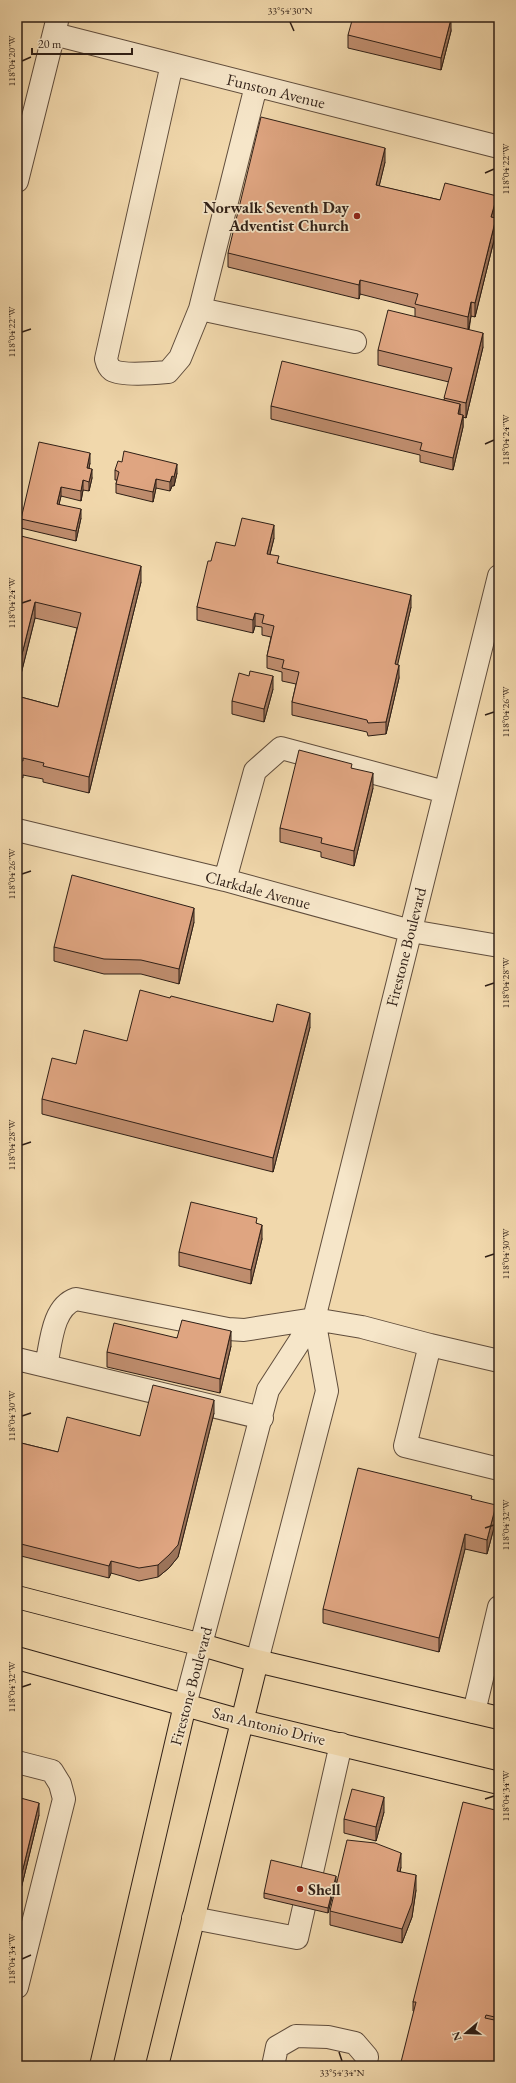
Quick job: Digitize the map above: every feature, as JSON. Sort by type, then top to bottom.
[{"type":"main road","points":[[17,1597],[202,1645],[257,1661],[499,1718]]},
{"type":"main road","name":"San Antonio Drive","points":[[17,1658],[242,1721],[499,1782]]},
{"type":"main road","name":"Firestone Boulevard","points":[[157,2066],[257,1661]]},
{"type":"main road","name":"Firestone Boulevard","points":[[100,2066],[185,1705]]},
{"type":"street","name":"Funston Avenue","points":[[56,26],[172,64],[499,147]]},
{"type":"street","points":[[17,181],[56,26]]},
{"type":"street","points":[[172,64],[106,359],[108,365],[113,370],[122,372],[168,372],[180,358],[200,309],[256,86]]},
{"type":"street","points":[[200,309],[355,342]]},
{"type":"street","name":"Firestone Boulevard","points":[[185,1705],[262,1418],[268,1390],[314,1319],[499,576]]},
{"type":"street","points":[[226,880],[255,771],[281,748],[445,792]]},
{"type":"street","name":"Clarkdale Avenue","points":[[17,830],[226,880],[411,930],[499,946]]},
{"type":"street","points":[[46,1366],[56,1320],[63,1307],[76,1298],[244,1330],[314,1319],[362,1327],[499,1361]]},
{"type":"street","name":"Firestone Boulevard","points":[[257,1661],[327,1391],[314,1319]]},
{"type":"street","points":[[430,1345],[405,1446],[499,1469]]},
{"type":"street","points":[[17,1359],[262,1418]]},
{"type":"street","points":[[474,1712],[499,1608]]},
{"type":"street","points":[[193,1918],[296,1938],[341,1744]]},
{"type":"street","points":[[17,1762],[52,1771],[60,1784],[64,1799],[17,1987]]},
{"type":"street","points":[[273,2066],[277,2047],[296,2036],[328,2037],[355,2043],[367,2056],[365,2066]]},
{"type":"building","points":[[353,17],[446,17],[451,19],[441,58],[348,35]]},
{"type":"building","points":[[261,117],[385,148],[376,185],[440,200],[445,183],[497,196],[491,217],[496,218],[475,303],[471,302],[468,317],[415,304],[418,294],[360,280],[359,285],[228,253]]},
{"type":"building","points":[[388,310],[483,333],[466,403],[444,398],[452,368],[378,350]]},
{"type":"building","points":[[282,361],[460,404],[458,414],[463,415],[453,458],[420,450],[422,443],[271,406]]},
{"type":"building","points":[[39,442],[90,453],[87,468],[92,469],[89,482],[83,480],[81,491],[61,487],[57,504],[81,509],[76,531],[21,519]]},
{"type":"building","points":[[124,451],[177,464],[174,477],[172,476],[170,482],[156,479],[153,492],[116,484],[119,472],[115,470],[118,461],[122,462]]},
{"type":"building","points":[[242,518],[274,525],[267,554],[279,556],[277,563],[411,595],[395,664],[399,665],[386,722],[368,723],[367,720],[292,702],[299,672],[282,668],[284,660],[267,656],[274,626],[262,623],[264,615],[255,613],[253,620],[197,607],[208,561],[211,561],[216,542],[235,546]]},
{"type":"building","points":[[17,535],[141,566],[89,777],[43,766],[44,763],[23,758],[23,761],[17,760],[17,696],[58,707],[81,613],[35,602],[17,674]]},
{"type":"building","points":[[250,671],[273,676],[264,709],[232,701],[239,673],[249,676]]},
{"type":"building","points":[[299,750],[352,764],[351,768],[373,773],[354,851],[321,843],[322,838],[280,828]]},
{"type":"building","points":[[72,875],[194,908],[179,969],[141,960],[104,959],[54,947]]},
{"type":"building","points":[[140,990],[170,998],[171,996],[273,1022],[277,1004],[310,1013],[273,1158],[42,1099],[52,1058],[76,1064],[84,1030],[127,1041]]},
{"type":"building","points":[[191,1202],[257,1218],[256,1223],[262,1225],[251,1270],[179,1252]]},
{"type":"building","points":[[182,1320],[231,1331],[220,1379],[107,1352],[114,1323],[177,1338]]},
{"type":"building","points":[[153,1385],[214,1400],[178,1545],[158,1565],[139,1568],[111,1561],[109,1566],[17,1543],[17,1442],[58,1452],[67,1417],[140,1436]]},
{"type":"building","points":[[358,1468],[472,1496],[471,1499],[496,1505],[487,1540],[465,1534],[439,1638],[323,1609]]},
{"type":"building","points":[[352,1789],[384,1797],[376,1827],[344,1819]]},
{"type":"building","points":[[17,1797],[39,1803],[20,1881],[17,1880]]},
{"type":"building","points":[[463,1802],[499,1811],[499,2018],[486,2015],[485,2018],[499,2021],[499,2066],[400,2066],[416,2002],[413,2002]]},
{"type":"building","points":[[347,1840],[375,1843],[401,1853],[397,1871],[416,1875],[412,1903],[402,1929],[330,1911]]},
{"type":"building","name":"Shell","points":[[271,1860],[336,1876],[328,1908],[264,1893]]},
{"type":"place","name":"Norwalk Seventh Day Adventist Church","points":[[357,216]]},
{"type":"place","name":"Shell","points":[[300,1889]]}]
